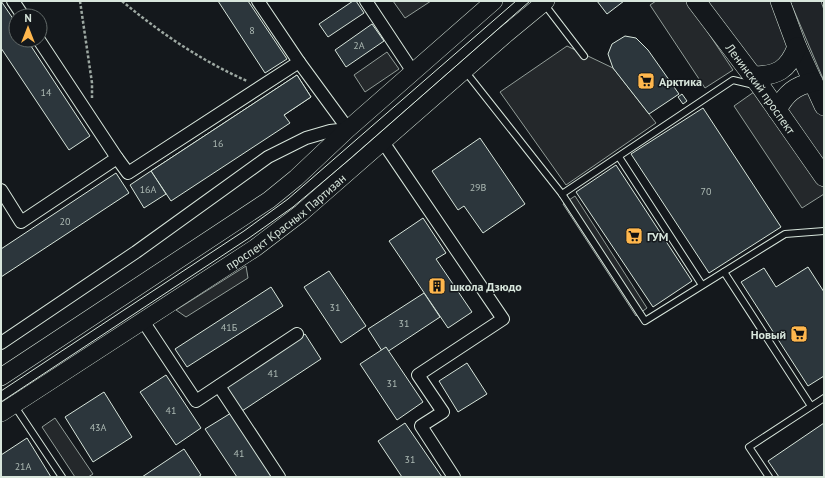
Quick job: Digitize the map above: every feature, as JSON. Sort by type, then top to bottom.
[{"type":"main road","points":[[1,377],[269,200],[296,178],[348,129],[493,1]]},
{"type":"main road","name":"Ленинский проспект","points":[[696,1],[757,81],[824,177]]},
{"type":"main road","points":[[780,1],[797,47],[824,106]]},
{"type":"main road","name":"проспект Красных Партизан","points":[[7,408],[255,248],[301,213],[506,34],[545,2]]},
{"type":"main road","points":[[757,81],[782,70],[792,60],[797,47]]},
{"type":"main road","points":[[777,110],[783,99],[791,90],[801,84],[813,82]]},
{"type":"street","points":[[1,343],[136,252],[268,157],[306,138],[325,132],[348,129],[299,62],[258,1]]},
{"type":"street","points":[[366,1],[413,72]]},
{"type":"street","points":[[44,48],[128,173],[299,62]]},
{"type":"street","points":[[384,142],[503,319],[418,375],[443,412],[421,426],[454,477]]},
{"type":"street","points":[[1,190],[21,222],[118,158]]},
{"type":"street","points":[[143,320],[196,401],[297,334]]},
{"type":"street","points":[[219,386],[279,477]]},
{"type":"lane","points":[[545,2],[584,56]]},
{"type":"lane","points":[[465,71],[562,194],[645,321],[784,234],[824,231]]},
{"type":"lane","points":[[562,194],[733,80],[757,81]]},
{"type":"lane","points":[[619,157],[702,285]]},
{"type":"lane","points":[[724,272],[811,406]]},
{"type":"lane","points":[[769,477],[749,448],[824,398]]},
{"type":"lane","points":[[7,408],[62,477]]},
{"type":"path","points":[[80,1],[92,83],[92,120]]},
{"type":"path","points":[[122,1],[152,26],[227,72],[261,87]]},
{"type":"shaded area","points":[[393,1],[431,1],[405,18]]},
{"type":"shaded area","points":[[656,1],[687,1],[733,70],[705,88],[650,5]]},
{"type":"shaded area","points":[[704,1],[772,1],[789,45],[781,64],[755,69]]},
{"type":"shaded area","points":[[790,1],[821,1],[824,10],[824,81]]},
{"type":"shaded area","points":[[567,46],[613,68],[656,123],[566,185],[500,92]]},
{"type":"shaded area","points":[[387,52],[399,69],[365,92],[354,75]]},
{"type":"shaded area","points":[[761,87],[824,177],[824,194],[802,208],[734,106]]},
{"type":"shaded area","points":[[803,87],[824,107],[824,173],[781,110]]},
{"type":"shaded area","points":[[575,196],[647,308],[636,316],[563,204]]},
{"type":"shaded area","points":[[246,266],[248,278],[186,317],[176,310]]},
{"type":"shaded area","points":[[55,418],[93,474],[88,477],[75,477],[42,427]]},
{"type":"building","points":[[1,1],[8,11],[8,48],[32,48],[90,136],[69,150],[1,48]]},
{"type":"building","points":[[218,1],[248,1],[287,59],[265,73]]},
{"type":"building","points":[[353,1],[356,1],[364,13],[328,37],[319,24]]},
{"type":"building","points":[[597,1],[624,1],[607,14]]},
{"type":"building","points":[[372,24],[384,41],[346,67],[335,50]]},
{"type":"building","name":"Арктика","points":[[625,36],[636,38],[648,50],[679,94],[649,114],[613,68],[608,54],[612,44]]},
{"type":"building","points":[[297,75],[311,97],[166,194],[151,171]]},
{"type":"building","points":[[297,75],[311,97],[284,115],[290,123],[171,201],[151,171]]},
{"type":"building","points":[[682,94],[687,101],[683,104],[678,97]]},
{"type":"building","points":[[703,108],[781,227],[709,273],[631,154]]},
{"type":"building","points":[[480,138],[525,204],[483,233],[464,206],[458,210],[432,171]]},
{"type":"building","name":"ГУМ","points":[[616,165],[692,281],[653,307],[576,192]]},
{"type":"building","points":[[151,171],[166,194],[144,208],[130,185]]},
{"type":"building","points":[[116,173],[129,193],[1,277],[1,249]]},
{"type":"building","name":"школа Дзюдо","points":[[423,218],[446,253],[436,259],[472,312],[448,328],[389,241]]},
{"type":"building","name":"Новый","points":[[808,267],[824,292],[824,376],[808,386],[741,282],[764,268],[776,287]]},
{"type":"building","points":[[329,271],[366,326],[341,343],[304,287]]},
{"type":"building","points":[[271,287],[283,306],[187,367],[175,349]]},
{"type":"building","points":[[424,293],[440,317],[384,354],[368,329]]},
{"type":"building","points":[[305,334],[321,359],[242,411],[225,386]]},
{"type":"building","points":[[386,347],[423,402],[397,420],[360,364]]},
{"type":"building","points":[[467,363],[487,394],[458,412],[439,381]]},
{"type":"building","points":[[166,375],[201,428],[176,445],[140,392]]},
{"type":"building","points":[[104,392],[132,437],[93,462],[65,417]]},
{"type":"building","points":[[231,413],[272,477],[237,477],[205,429]]},
{"type":"building","points":[[405,423],[442,477],[402,477],[378,441]]},
{"type":"building","points":[[824,423],[824,477],[779,477],[768,461]]},
{"type":"building","points":[[27,438],[51,477],[1,477],[1,455]]},
{"type":"building","points":[[184,449],[201,475],[198,477],[142,477]]},
{"type":"tram line","points":[[1,391],[244,231],[288,199],[516,1]]},
{"type":"tram line","points":[[1,402],[249,238],[293,207],[530,1]]},
{"type":"place","name":"Арктика","points":[[646,81]]},
{"type":"place","name":"ГУМ","points":[[634,236]]},
{"type":"place","name":"школа Дзюдо","points":[[437,286]]},
{"type":"place","name":"Новый","points":[[799,334]]}]
